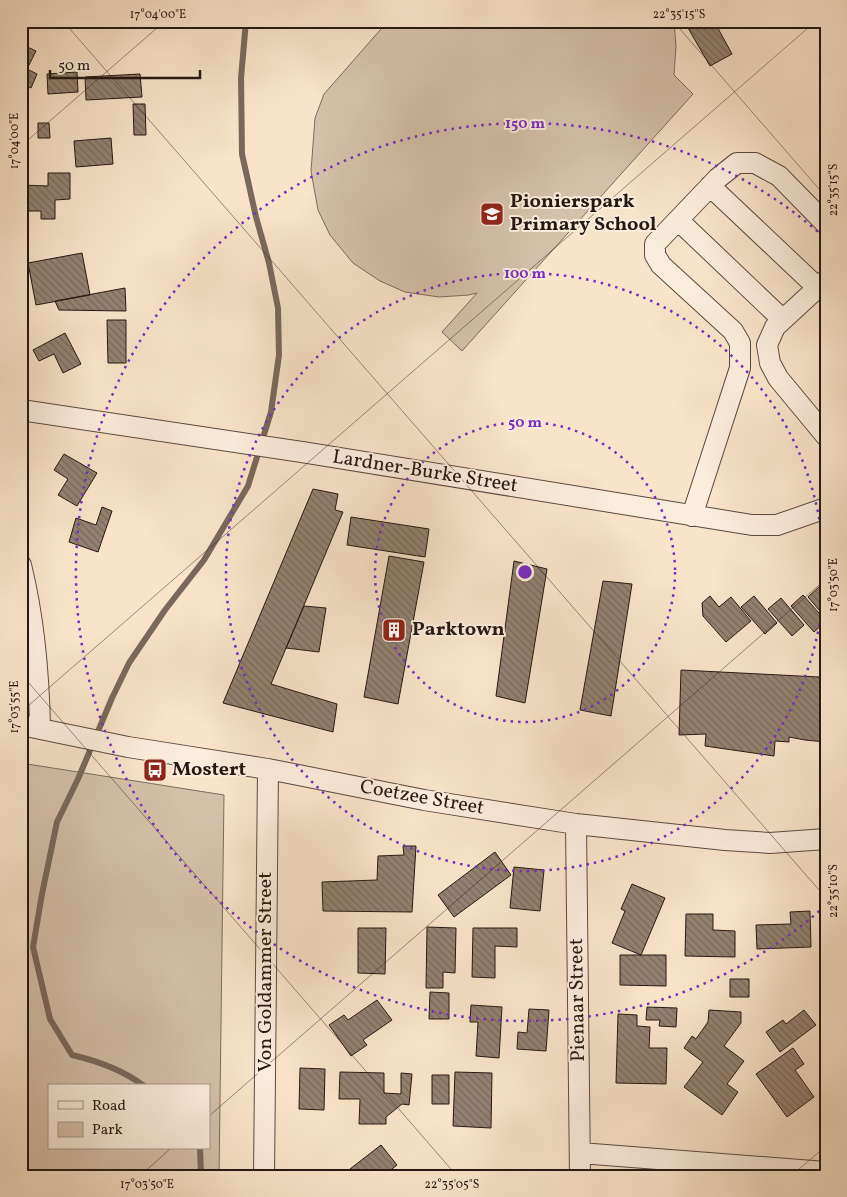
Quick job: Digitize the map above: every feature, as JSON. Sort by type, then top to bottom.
[{"type":"street","points":[[692,516],[740,368],[740,343],[732,330],[661,264],[655,255],[655,244],[718,178],[737,162],[756,163],[779,176],[826,224]]},
{"type":"street","points":[[710,186],[822,284],[782,319],[775,327],[767,345],[770,363],[778,378],[826,436]]},
{"type":"street","points":[[678,220],[782,319]]},
{"type":"street","name":"Lardner-Burke Street","points":[[21,410],[302,452],[752,525],[777,525],[826,508]]},
{"type":"street","points":[[21,565],[26,584],[37,658],[40,694],[31,727]]},
{"type":"street","name":"Coetzee Street","points":[[31,727],[128,747],[268,768],[406,797],[576,824],[770,844],[826,839]]},
{"type":"street","name":"Von Goldammer Street","points":[[264,1176],[268,768]]},
{"type":"street","name":"Pienaar Street","points":[[576,824],[580,1176]]},
{"type":"street","points":[[580,1153],[826,1172]]},
{"type":"green space","points":[[388,21],[674,21],[676,46],[674,75],[693,94],[462,351],[442,332],[477,293],[439,297],[405,292],[380,281],[353,263],[330,235],[318,210],[311,171],[315,118],[324,94]]},
{"type":"green space","points":[[21,763],[224,795],[219,1176],[21,1176]]},
{"type":"building","points":[[684,21],[714,21],[732,54],[710,66]]},
{"type":"building","points":[[21,44],[36,51],[27,69],[37,74],[31,88],[21,83]]},
{"type":"building","points":[[77,72],[78,92],[48,94],[47,74]]},
{"type":"building","points":[[140,74],[142,97],[86,100],[85,77]]},
{"type":"building","points":[[133,104],[145,104],[146,135],[134,135]]},
{"type":"building","points":[[38,123],[49,123],[50,138],[38,138]]},
{"type":"building","points":[[111,138],[113,164],[76,167],[74,141]]},
{"type":"building","points":[[48,173],[70,173],[70,199],[55,200],[55,219],[41,219],[41,211],[21,211],[21,185],[48,186]]},
{"type":"building","points":[[82,253],[90,295],[36,305],[28,263]]},
{"type":"building","points":[[125,288],[126,311],[59,310],[55,301]]},
{"type":"building","points":[[107,320],[126,320],[126,363],[108,363]]},
{"type":"building","points":[[65,333],[81,364],[63,373],[54,354],[39,361],[33,350]]},
{"type":"building","points":[[64,454],[97,473],[77,506],[58,495],[68,479],[54,470]]},
{"type":"building","points":[[313,489],[338,494],[335,510],[343,512],[271,684],[337,704],[333,732],[223,703]]},
{"type":"building","points":[[102,507],[112,511],[98,552],[69,542],[76,518],[96,525]]},
{"type":"building","points":[[351,517],[429,529],[425,557],[347,545]]},
{"type":"building","name":"Parktown","points":[[389,556],[424,562],[398,704],[364,697]]},
{"type":"building","points":[[514,561],[547,569],[525,703],[496,696]]},
{"type":"building","points":[[603,581],[632,584],[611,716],[580,710]]},
{"type":"building","points":[[820,586],[826,593],[826,618],[808,597]]},
{"type":"building","points":[[803,595],[826,621],[814,632],[791,606]]},
{"type":"building","points":[[710,596],[719,607],[731,597],[751,621],[726,642],[703,616],[702,603]]},
{"type":"building","points":[[754,596],[777,623],[765,634],[741,607]]},
{"type":"building","points":[[781,598],[804,625],[792,636],[768,609]]},
{"type":"building","points":[[304,606],[326,608],[319,652],[286,648]]},
{"type":"building","points":[[681,670],[819,677],[826,707],[826,742],[789,737],[789,742],[775,741],[774,756],[705,746],[706,734],[679,735]]},
{"type":"building","points":[[403,846],[416,846],[412,912],[323,911],[322,882],[377,880],[378,856],[404,855]]},
{"type":"building","points":[[495,852],[511,875],[454,917],[438,895]]},
{"type":"building","points":[[514,867],[544,870],[540,911],[510,908]]},
{"type":"building","points":[[632,884],[665,898],[641,955],[612,943],[625,911],[621,909]]},
{"type":"building","points":[[810,911],[811,947],[757,949],[756,925],[791,924],[790,912]]},
{"type":"building","points":[[686,914],[713,914],[713,930],[735,931],[735,957],[685,956]]},
{"type":"building","points":[[427,927],[456,928],[455,973],[443,972],[443,988],[426,988]]},
{"type":"building","points":[[358,928],[386,928],[385,974],[358,973]]},
{"type":"building","points":[[473,928],[517,928],[517,947],[495,946],[495,978],[472,977]]},
{"type":"building","points":[[620,955],[666,955],[666,986],[620,985]]},
{"type":"building","points":[[730,979],[749,979],[749,997],[730,997]]},
{"type":"building","points":[[430,992],[449,993],[449,1019],[429,1019]]},
{"type":"building","points":[[377,1000],[392,1020],[363,1040],[367,1045],[351,1056],[329,1025],[344,1015],[348,1020]]},
{"type":"building","points":[[471,1005],[502,1007],[499,1058],[476,1056],[478,1022],[470,1022]]},
{"type":"building","points":[[647,1007],[677,1008],[676,1027],[659,1026],[660,1020],[646,1020]]},
{"type":"building","points":[[529,1009],[549,1010],[546,1051],[517,1049],[518,1032],[527,1033]]},
{"type":"building","points":[[709,1010],[741,1012],[741,1023],[724,1046],[744,1061],[727,1084],[738,1092],[722,1115],[684,1087],[703,1062],[684,1048],[692,1036],[696,1039],[708,1022]]},
{"type":"building","points":[[804,1010],[816,1025],[780,1052],[766,1032],[783,1020],[786,1024]]},
{"type":"building","points":[[618,1014],[637,1015],[637,1026],[650,1027],[649,1048],[667,1048],[666,1084],[616,1083]]},
{"type":"building","points":[[793,1048],[804,1064],[795,1070],[814,1097],[787,1117],[756,1074]]},
{"type":"building","points":[[300,1068],[325,1069],[324,1110],[299,1109]]},
{"type":"building","points":[[340,1072],[384,1073],[384,1093],[401,1094],[401,1073],[412,1074],[409,1105],[402,1104],[386,1117],[386,1124],[359,1124],[360,1099],[339,1099]]},
{"type":"building","points":[[455,1072],[492,1073],[491,1128],[453,1126]]},
{"type":"building","points":[[432,1075],[449,1075],[449,1104],[432,1104]]},
{"type":"building","points":[[381,1145],[397,1165],[383,1176],[341,1176]]},
{"type":"building","points":[[499,1171],[523,1171],[523,1176],[499,1176]]},
{"type":"waterway","points":[[141,1084],[128,1075],[110,1067],[72,1055],[50,1019],[33,947],[57,822],[78,779],[112,698],[129,663],[165,610],[204,560],[248,486],[271,412],[279,355],[278,308],[242,154],[241,78],[246,21]]},
{"type":"waterway","points":[[200,1150],[201,1176]]},
{"type":"place","name":"Pionierspark Primary School","points":[[492,214]]},
{"type":"place","name":"Parktown","points":[[394,630]]},
{"type":"place","name":"Mostert","points":[[155,770]]}]
